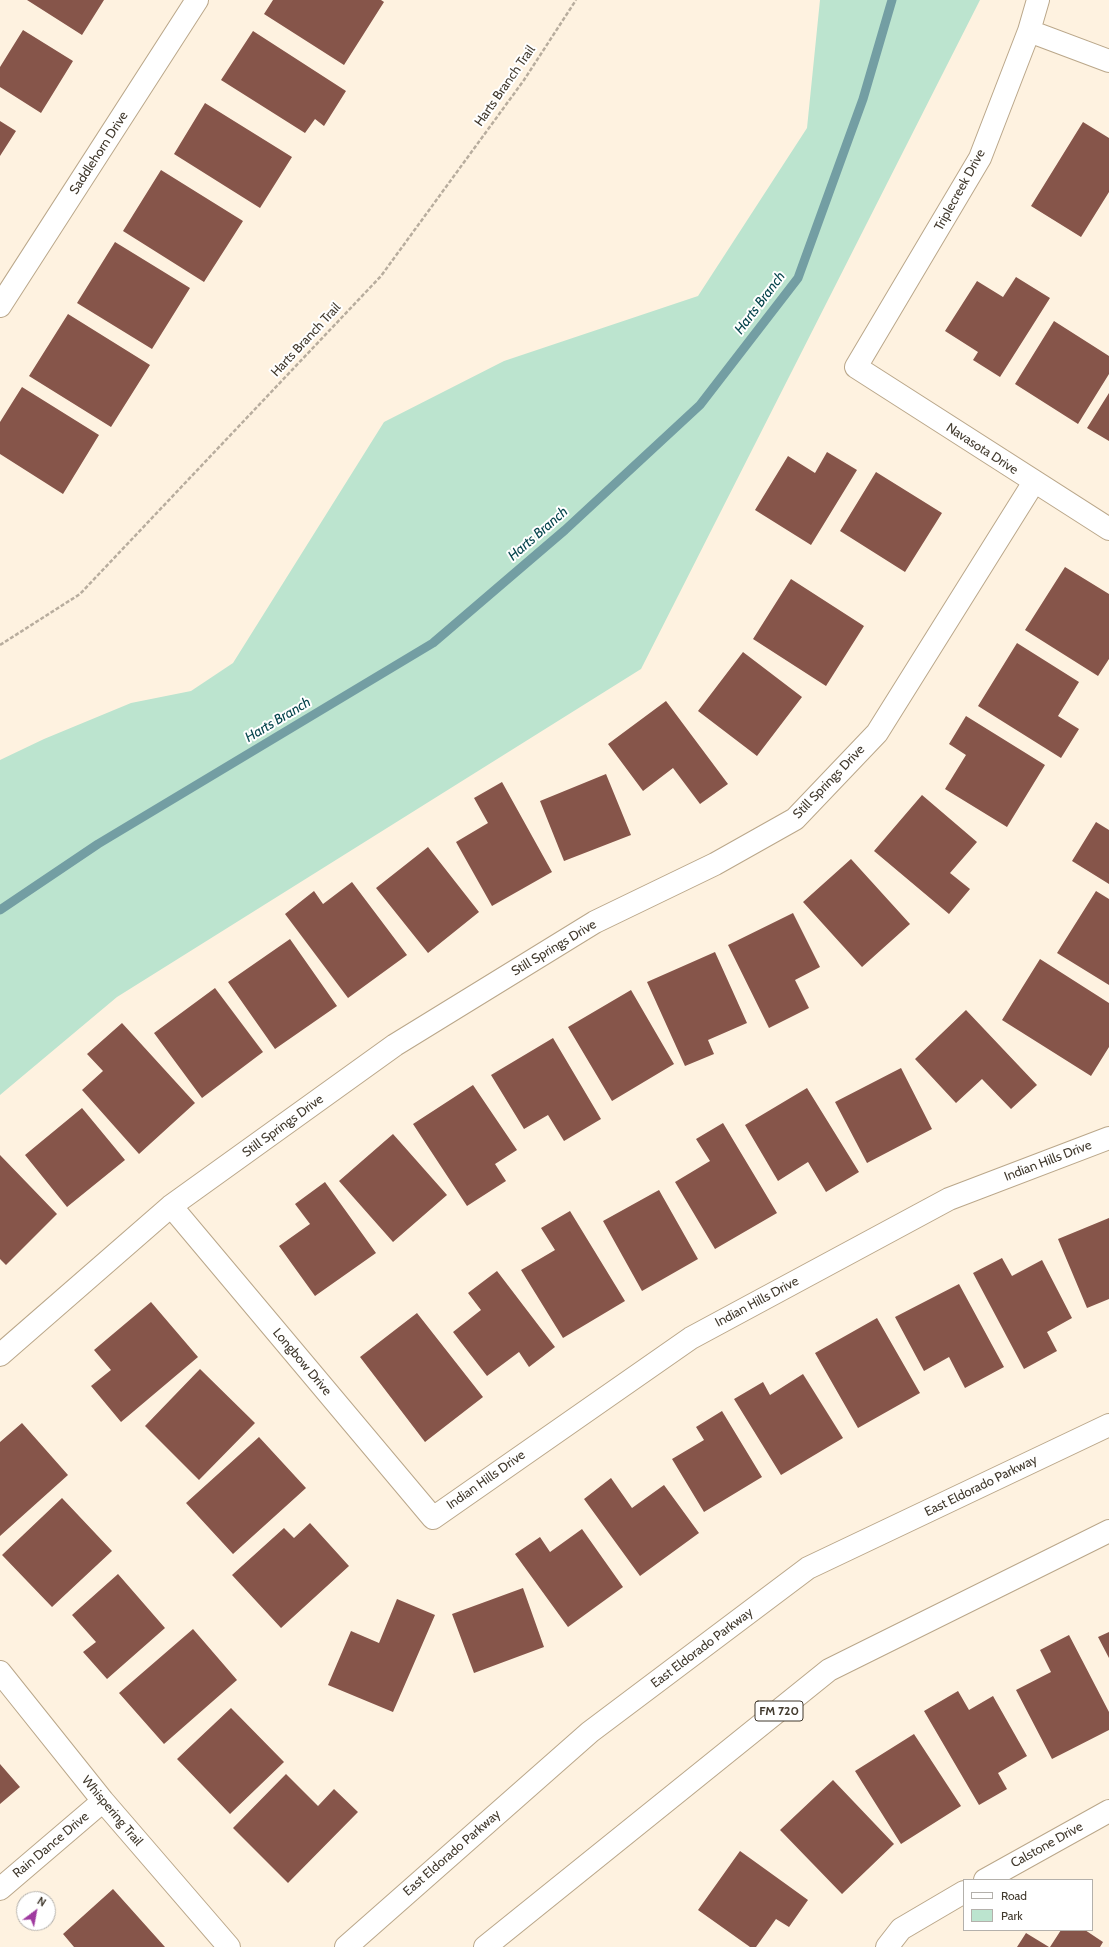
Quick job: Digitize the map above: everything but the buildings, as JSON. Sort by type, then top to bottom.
[{"type":"street","name":"Saddlehorn Drive","points":[[0,306],[197,0]]},
{"type":"street","name":"Triplecreek Drive","points":[[856,367],[980,158],[1029,31],[1038,0]]},
{"type":"street","points":[[1029,31],[1109,61]]},
{"type":"street","name":"Navasota Drive","points":[[856,367],[1109,529]]},
{"type":"street","name":"Still Springs Drive","points":[[0,1355],[171,1206],[402,1041],[595,922],[715,864],[796,819],[877,733],[1034,482]]},
{"type":"street","name":"Indian Hills Drive","points":[[432,1518],[691,1338],[949,1199],[1109,1138]]},
{"type":"street","name":"Longbow Drive","points":[[171,1206],[432,1518]]},
{"type":"street","name":"East Eldorado Parkway","points":[[346,1947],[590,1732],[808,1568],[1109,1425]]},
{"type":"street","name":"FM 720","points":[[485,1947],[829,1670],[1109,1531]]},
{"type":"street","name":"Whispering Trail","points":[[0,1672],[103,1802],[229,1947]]},
{"type":"street","name":"Rain Dance Drive","points":[[0,1889],[103,1802]]},
{"type":"street","name":"Calstone Drive","points":[[987,1879],[1109,1811]]},
{"type":"street","points":[[886,1947],[902,1929],[963,1893]]},
{"type":"path","name":"Harts Branch Trail","points":[[0,645],[80,594],[381,276],[524,80],[576,0]]},
{"type":"green space","points":[[820,0],[980,0],[641,669],[117,997],[0,1095],[0,760],[44,739],[131,703],[191,691],[233,663],[384,422],[504,361],[698,296],[807,128]]},
{"type":"waterway","name":"Harts Branch","points":[[0,910],[98,844],[433,643],[565,530],[700,405],[798,278],[863,99],[892,0]]}]
